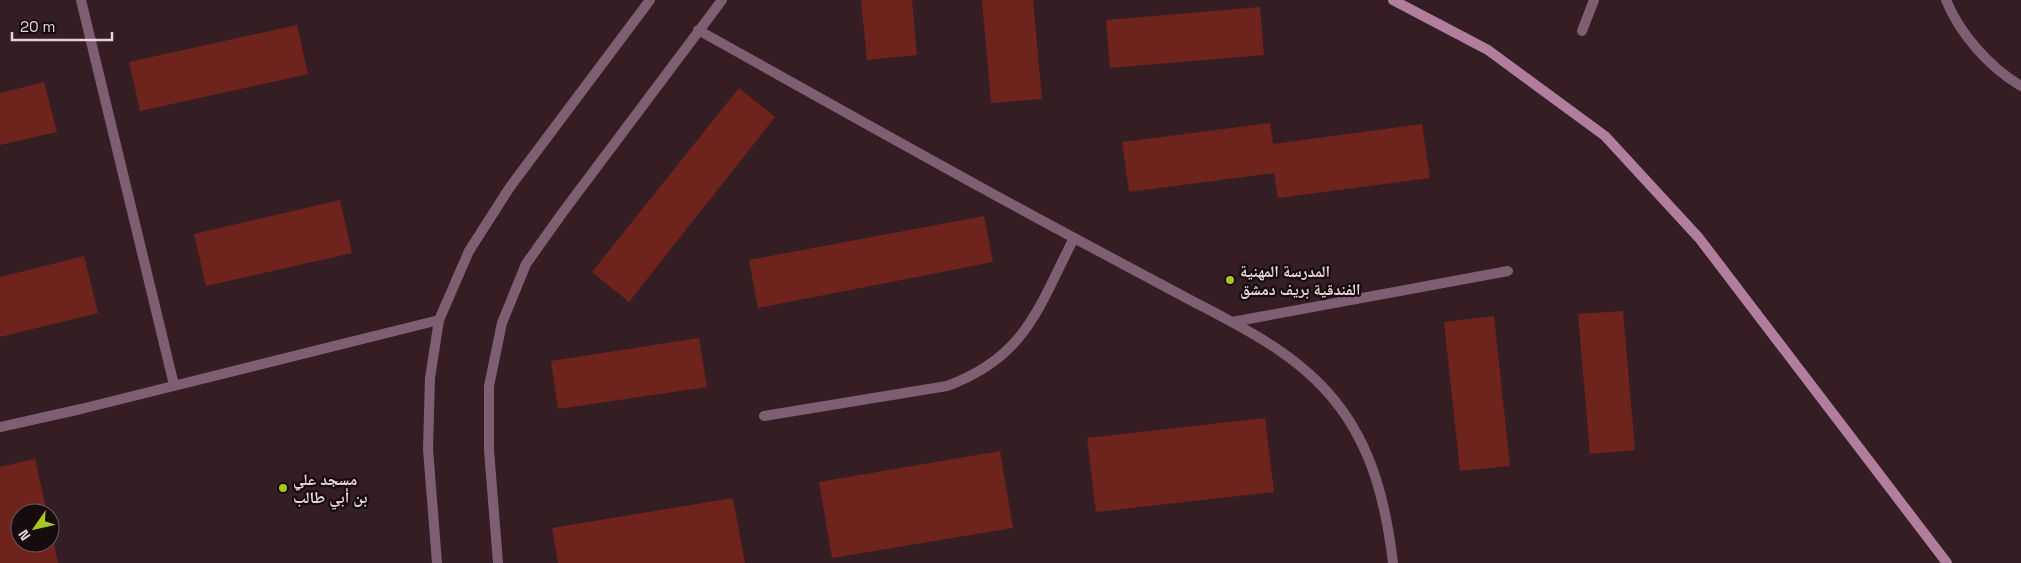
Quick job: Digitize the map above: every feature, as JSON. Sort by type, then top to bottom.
[{"type":"main road","points":[[1394,0],[1488,50],[1605,136],[1699,238],[1947,563]]},
{"type":"street","points":[[80,0],[174,385]]},
{"type":"street","points":[[437,563],[428,449],[430,378],[439,320],[469,251],[510,187],[650,0]]},
{"type":"street","points":[[498,563],[489,450],[489,386],[502,323],[526,264],[722,0]]},
{"type":"street","points":[[1582,31],[1594,0]]},
{"type":"street","points":[[1946,0],[1952,13],[1976,49],[2008,78],[2021,86]]},
{"type":"street","points":[[698,30],[1074,238],[1270,343],[1305,369],[1336,402],[1360,439],[1378,479],[1388,522],[1393,563]]},
{"type":"street","points":[[764,416],[946,386],[970,378],[992,364],[1011,348],[1028,328],[1074,238]]},
{"type":"street","points":[[1232,322],[1508,271]]},
{"type":"street","points":[[0,427],[81,410],[174,385],[439,320]]},
{"type":"building","points":[[861,0],[912,0],[917,55],[867,60]]},
{"type":"building","points":[[982,0],[1033,0],[1042,99],[991,103]]},
{"type":"building","points":[[1260,7],[1264,55],[1110,68],[1106,20]]},
{"type":"building","points":[[297,25],[308,74],[140,111],[129,62]]},
{"type":"building","points":[[44,82],[57,132],[0,145],[0,93]]},
{"type":"building","points":[[739,88],[775,117],[629,302],[592,272]]},
{"type":"building","points":[[1270,123],[1273,144],[1422,124],[1430,178],[1278,198],[1274,173],[1129,192],[1122,142]]},
{"type":"building","points":[[340,200],[352,253],[206,286],[194,234]]},
{"type":"building","points":[[984,216],[993,262],[758,308],[749,260]]},
{"type":"building","points":[[84,256],[98,313],[0,337],[0,277]]},
{"type":"building","points":[[1623,311],[1635,450],[1590,454],[1578,314]]},
{"type":"building","points":[[1494,316],[1510,466],[1460,471],[1444,322]]},
{"type":"building","points":[[699,338],[707,387],[558,409],[551,361]]},
{"type":"building","points":[[1265,418],[1274,492],[1096,512],[1087,438]]},
{"type":"building","points":[[1000,451],[1013,528],[832,558],[819,482]]},
{"type":"building","points":[[35,459],[45,503],[10,503],[10,553],[56,553],[58,563],[0,563],[0,467]]},
{"type":"building","points":[[733,498],[745,563],[558,563],[552,528]]},
{"type":"place","name":"المدرسة المهنية الفندقية بريف دمشق","points":[[1230,280]]},
{"type":"place","name":"مسجد علي بن أبي طالب","points":[[283,488]]}]
